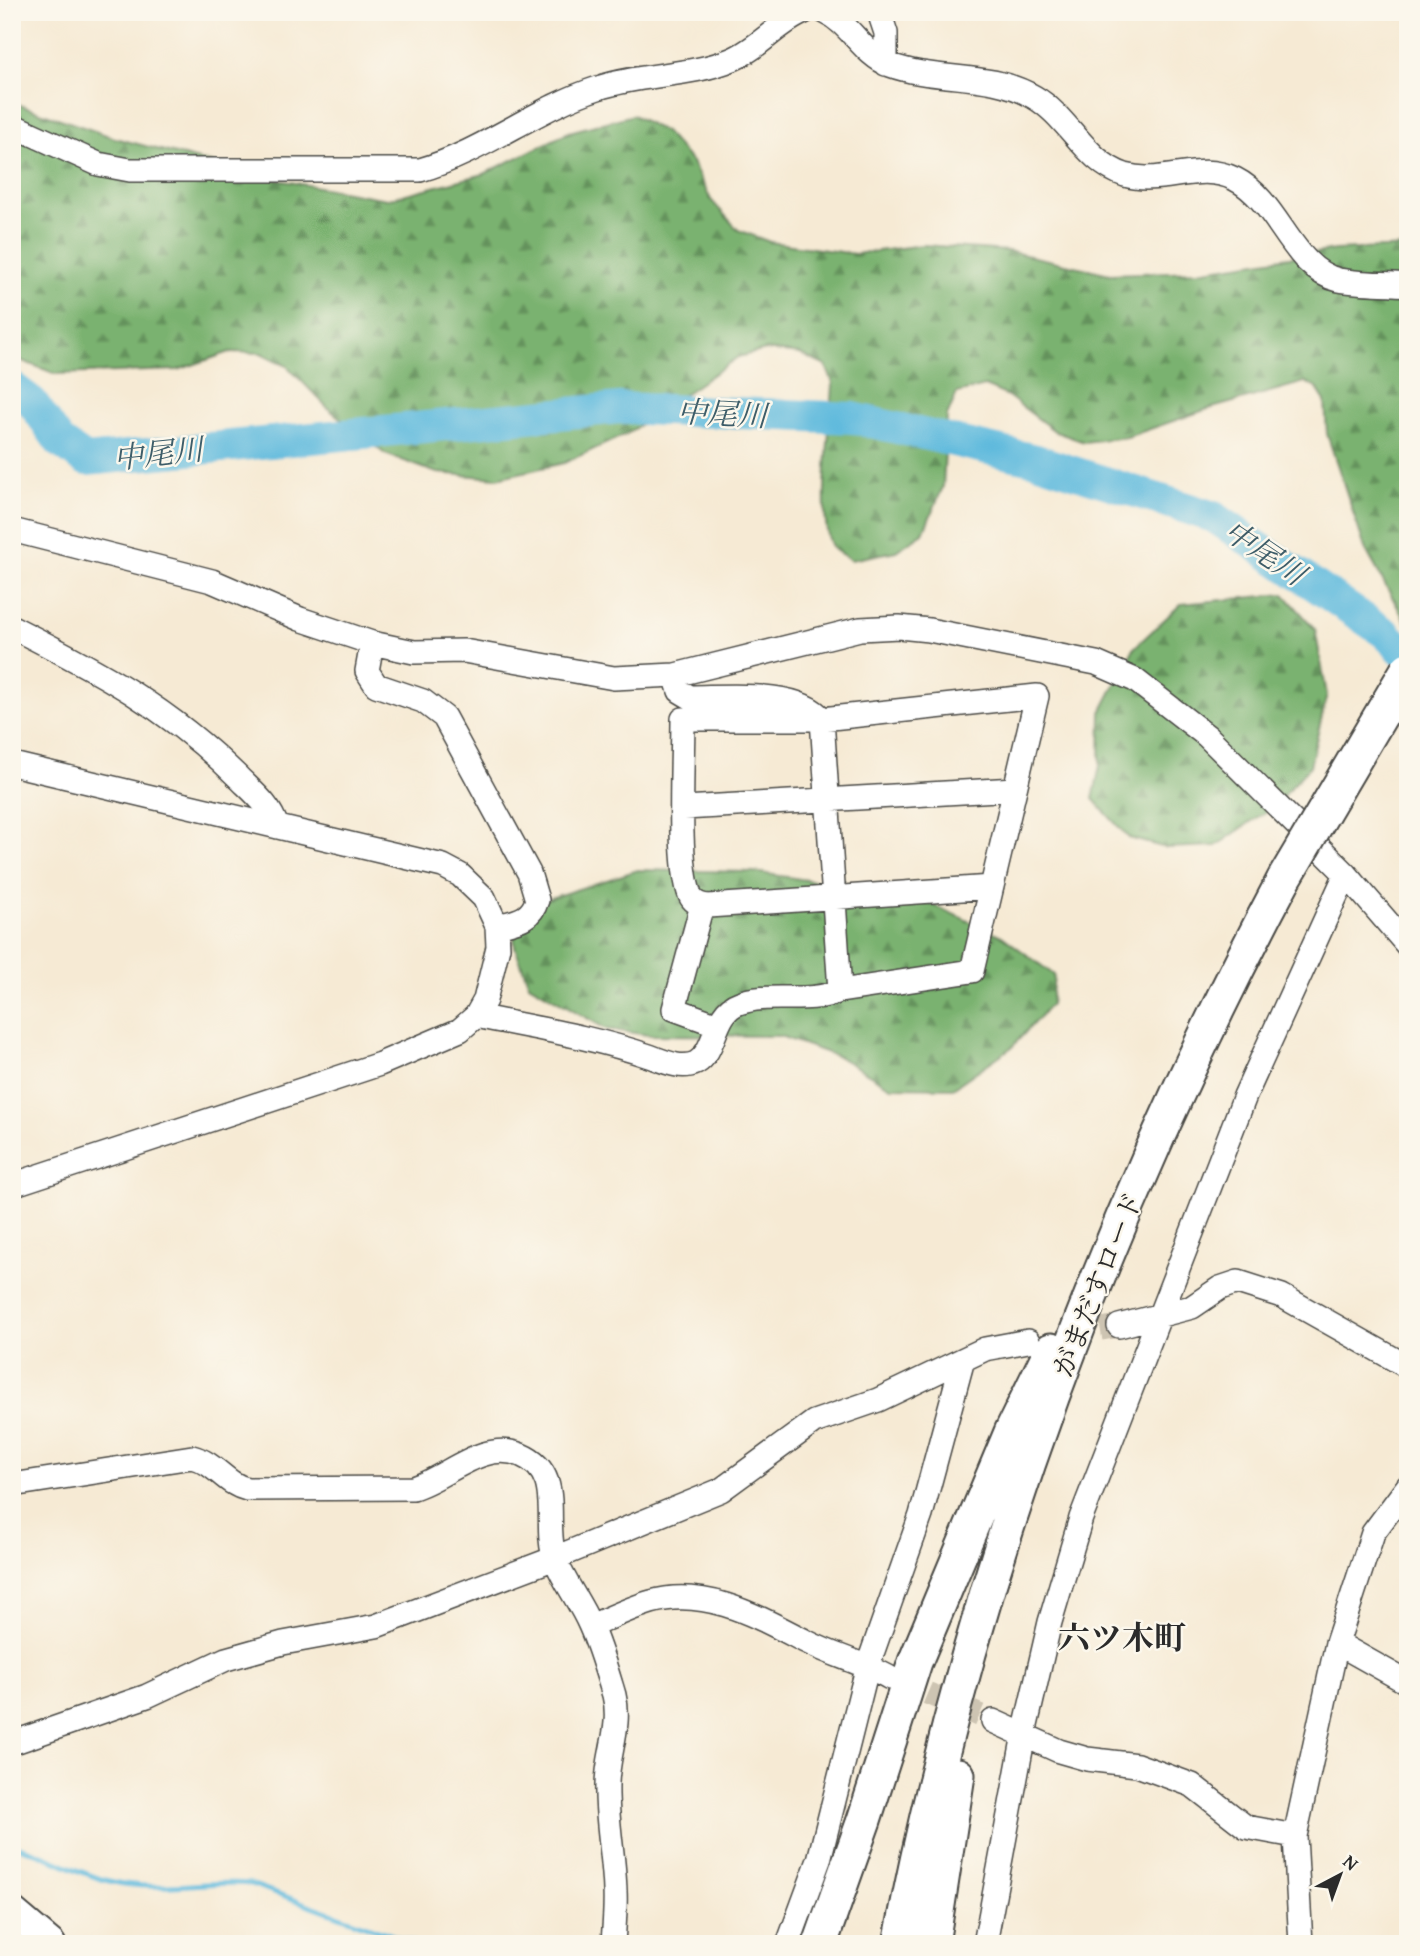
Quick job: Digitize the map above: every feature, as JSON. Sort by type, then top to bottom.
[{"type":"highway","name":"がまだすロード","points":[[900,1944],[936,1781],[991,1583],[1047,1412],[1116,1232],[1216,1008],[1284,878],[1408,669]]},
{"type":"highway","points":[[820,1944],[936,1606],[1038,1373],[1116,1232]]},
{"type":"highway","points":[[932,1944],[991,1583]]},
{"type":"main road","points":[[12,1911],[51,1944]]},
{"type":"street","points":[[12,125],[98,164],[131,170],[420,170],[449,162],[565,101],[601,87],[703,71],[737,57],[804,12]]},
{"type":"street","points":[[825,12],[845,25],[886,64],[907,71],[984,80],[1023,91],[1047,106],[1090,153],[1125,175],[1142,178],[1203,171],[1234,178],[1261,197],[1306,260],[1322,273],[1338,280],[1408,285]]},
{"type":"street","points":[[879,12],[886,33],[886,64]]},
{"type":"street","points":[[12,530],[212,582],[300,619],[372,643],[414,652],[464,651],[614,678],[675,676],[860,629],[899,627],[1096,663],[1135,680],[1197,728],[1346,874],[1408,946]]},
{"type":"street","points":[[12,627],[149,701],[178,721],[266,805],[277,827]]},
{"type":"street","points":[[372,643],[367,671],[370,678],[385,690],[423,701],[444,717],[529,873],[537,900],[531,913],[525,919],[498,926]]},
{"type":"street","points":[[675,676],[680,691],[690,697],[791,701],[810,708],[822,719],[840,991]]},
{"type":"street","points":[[476,1016],[615,1045],[675,1065],[688,1066],[704,1055],[718,1025],[732,1007],[739,1003],[824,998],[840,991],[972,971],[992,887],[1037,696],[822,719],[683,719],[684,852],[690,894],[702,905],[992,887]]},
{"type":"street","points":[[12,764],[443,866],[460,875],[485,898],[498,926],[494,967],[485,1000],[476,1016],[460,1030],[380,1064],[14,1184]]},
{"type":"street","points":[[684,808],[1015,789]]},
{"type":"street","points":[[985,1944],[1024,1734],[1050,1622],[1081,1518],[1245,1096],[1346,874]]},
{"type":"street","points":[[702,905],[674,1009],[718,1025]]},
{"type":"street","points":[[1119,1326],[1192,1307],[1228,1284],[1259,1287],[1408,1367]]},
{"type":"street","points":[[12,1743],[147,1696],[226,1659],[283,1643],[376,1626],[555,1558],[721,1490],[814,1422],[878,1400],[998,1345],[1028,1341]]},
{"type":"street","points":[[788,1944],[830,1821],[868,1665],[921,1515],[962,1363]]},
{"type":"street","points":[[12,1485],[192,1457],[213,1465],[232,1482],[247,1489],[413,1488],[432,1482],[472,1457],[503,1451],[520,1454],[544,1475],[551,1491],[555,1558],[591,1626],[615,1698],[617,1722],[607,1783],[615,1893],[613,1944]]},
{"type":"street","points":[[1301,1944],[1295,1836],[1337,1643],[1373,1532],[1408,1486]]},
{"type":"street","points":[[591,1626],[650,1602],[687,1599],[750,1611],[807,1642],[868,1665],[890,1678]]},
{"type":"street","points":[[1337,1643],[1408,1683]]},
{"type":"street","points":[[993,1721],[1059,1751],[1087,1759],[1137,1765],[1192,1785],[1246,1827],[1295,1836]]},
{"type":"green space","points":[[17,104],[115,138],[267,178],[387,199],[484,174],[569,132],[633,115],[665,132],[692,162],[711,200],[738,230],[770,242],[855,254],[923,245],[1008,251],[1110,274],[1198,271],[1335,250],[1408,247],[1408,626],[1365,548],[1327,434],[1325,401],[1316,387],[1305,382],[1205,410],[1127,437],[1084,442],[1056,432],[1008,396],[985,386],[957,393],[947,416],[943,487],[923,533],[896,551],[851,560],[833,548],[825,516],[833,383],[826,366],[800,354],[766,350],[738,357],[627,434],[564,463],[497,478],[437,473],[385,454],[329,409],[287,366],[261,353],[230,352],[178,370],[56,374],[12,357],[12,105]]},
{"type":"green space","points":[[1284,594],[1315,629],[1327,695],[1310,766],[1275,805],[1216,846],[1166,848],[1129,838],[1093,799],[1100,765],[1101,712],[1134,648],[1181,604]]},
{"type":"green space","points":[[638,870],[754,872],[913,896],[1002,936],[1054,975],[1051,1004],[1012,1047],[953,1088],[891,1087],[839,1057],[780,1036],[648,1035],[606,1029],[529,984],[515,947],[513,923],[541,901]]},
{"type":"waterway","name":"中尾川","points":[[12,387],[32,402],[60,442],[86,460],[620,408],[853,418],[1036,460],[1214,517],[1385,633],[1408,656]]},
{"type":"waterway","points":[[12,1845],[85,1873],[127,1884],[251,1884],[417,1944]]},
{"type":"tunnel","points":[[1067,1335],[1119,1326]]},
{"type":"tunnel","points":[[896,1680],[993,1721]]},
{"type":"district","name":"六ツ木町","points":[[1122,1637]]}]
